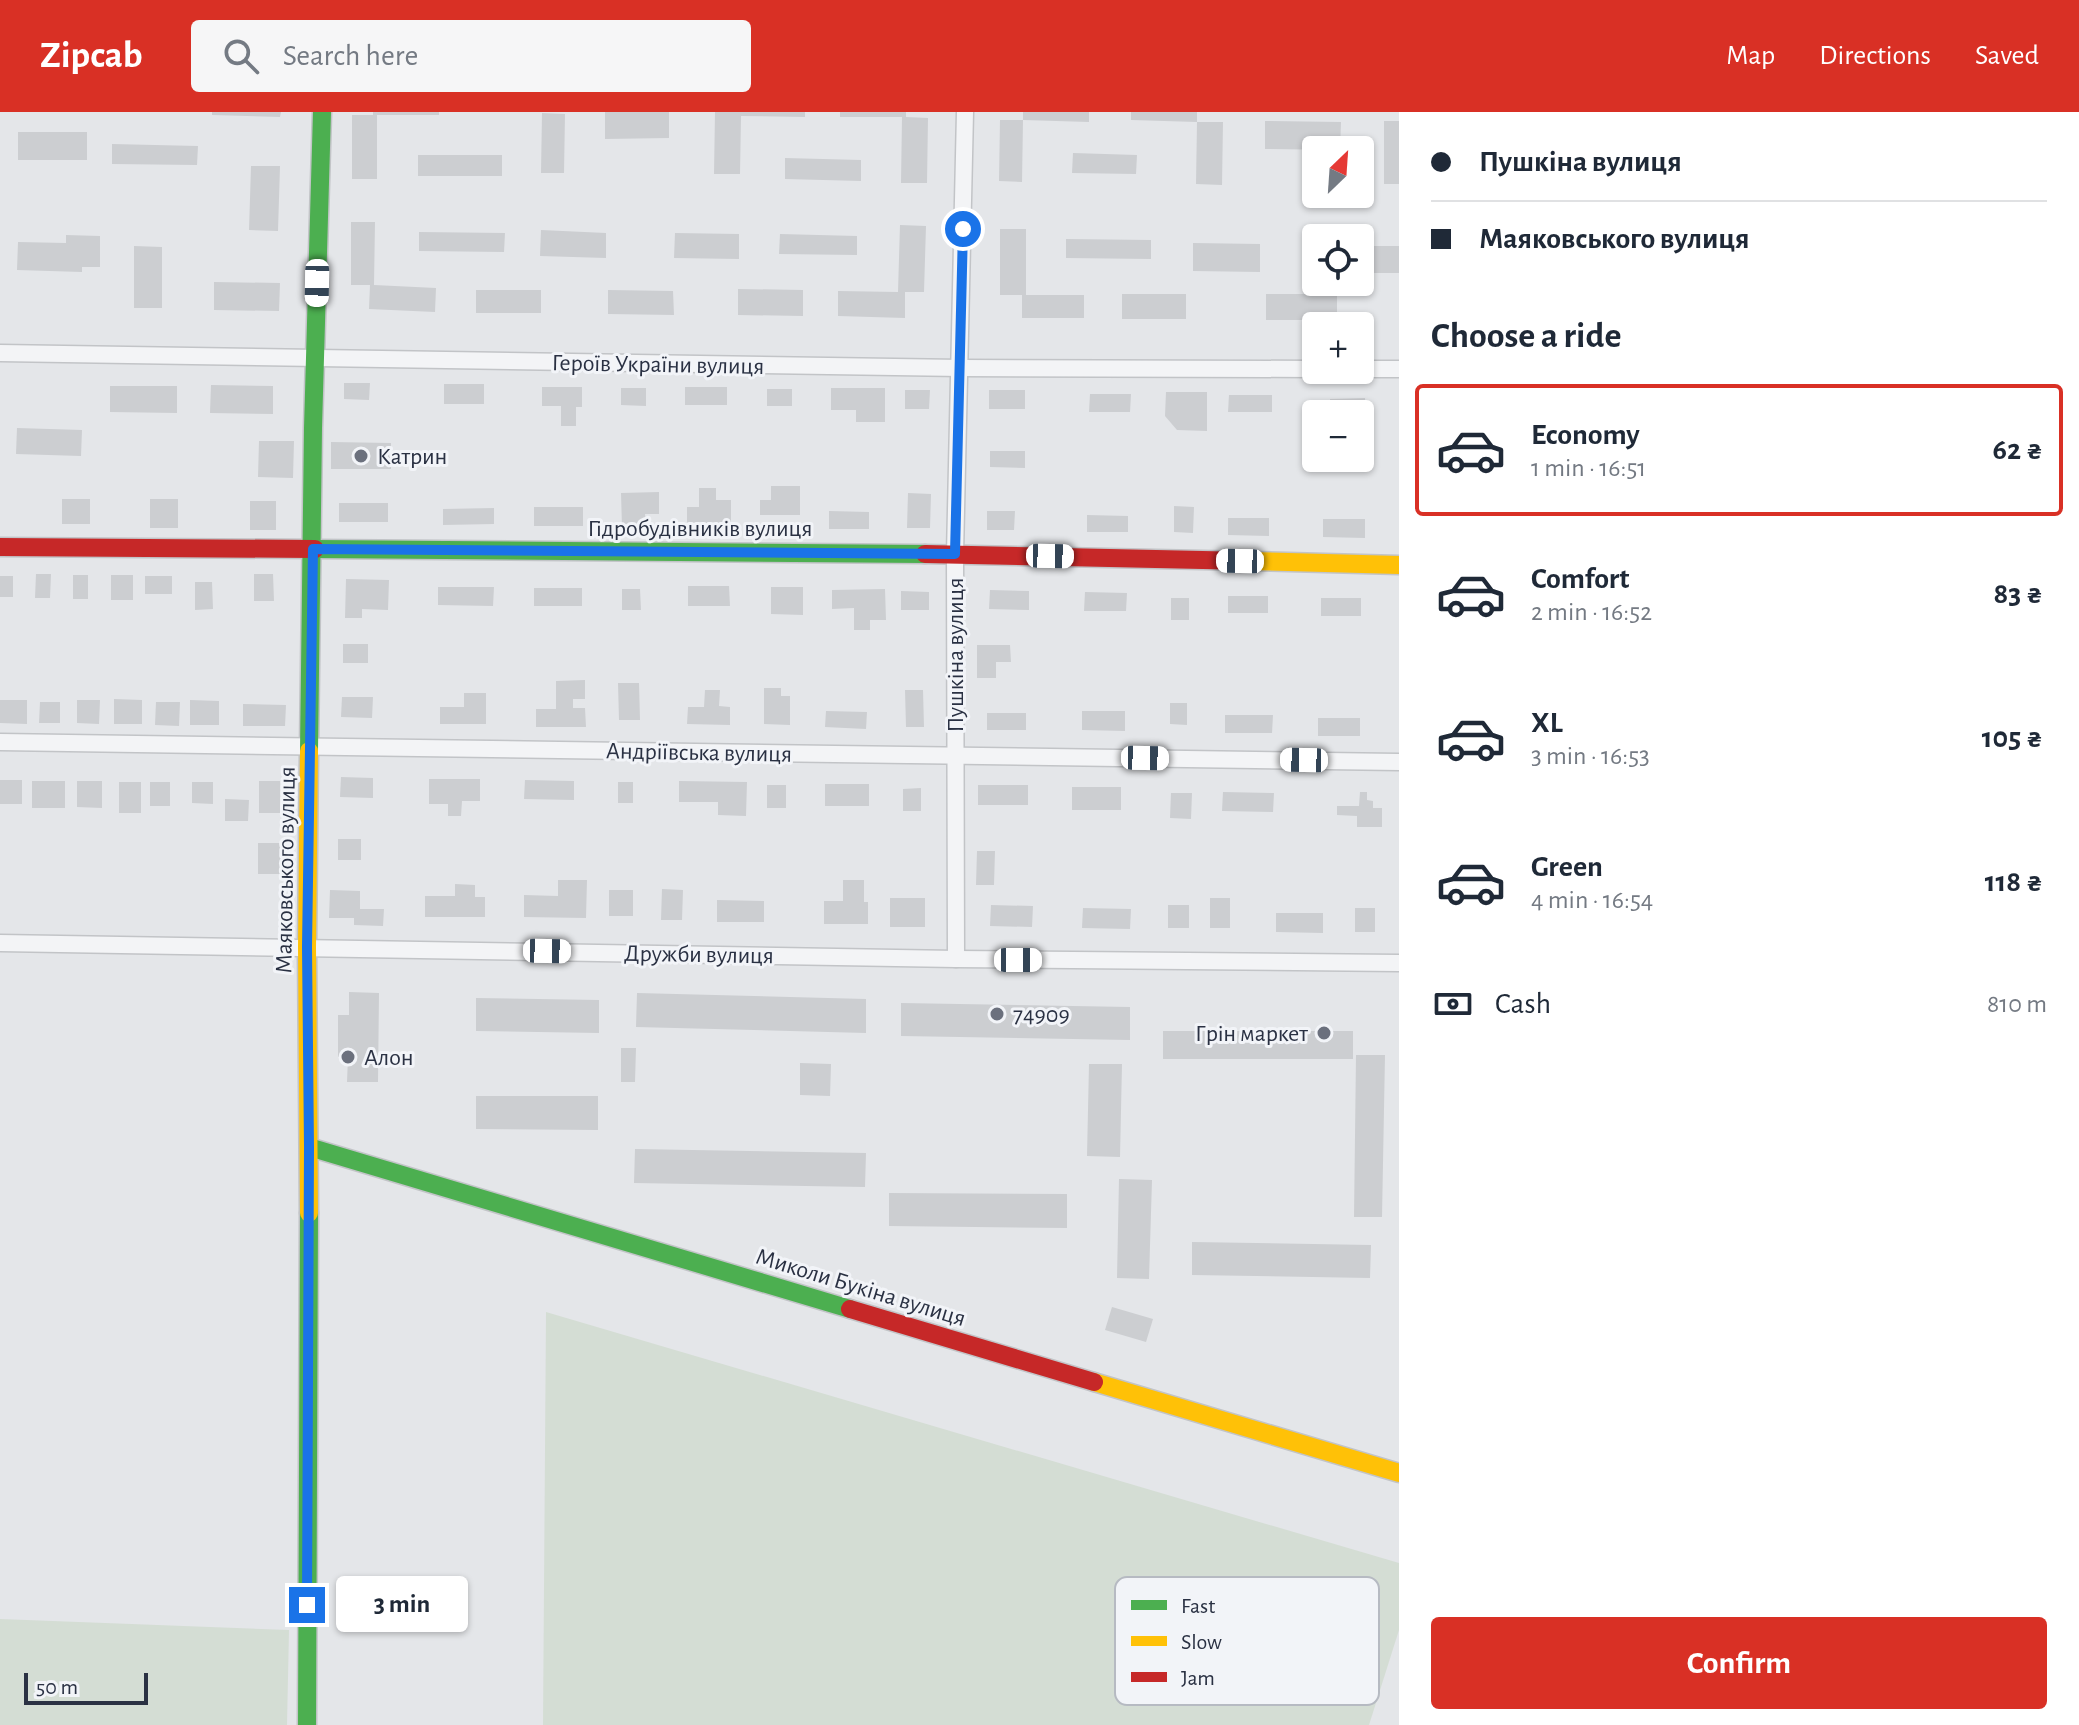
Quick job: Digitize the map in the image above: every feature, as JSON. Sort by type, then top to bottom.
[{"type":"street","name":"Маяковського вулиця","points":[[307,1725],[307,947],[322,112]]},
{"type":"street","name":"Пушкіна вулиця","points":[[956,959],[955,554],[965,112]]},
{"type":"street","name":"Героїв України вулиця","points":[[0,353],[961,368],[1302,369]]},
{"type":"street","points":[[1374,369],[1399,369]]},
{"type":"street","name":"Гідробудівників вулиця","points":[[0,547],[955,554],[1399,565]]},
{"type":"street","name":"Андріївська вулиця","points":[[0,742],[1399,762]]},
{"type":"street","name":"Дружби вулиця","points":[[0,943],[1399,963]]},
{"type":"street","name":"Миколи Букіна вулиця","points":[[309,1147],[1399,1473]]},
{"type":"shaded area","points":[[546,1312],[1399,1563],[1399,1630],[1379,1693],[1379,1577],[1115,1577],[1115,1705],[1375,1705],[1369,1725],[543,1725]]},
{"type":"shaded area","points":[[0,1619],[289,1630],[287,1725],[0,1725]]},
{"type":"building","points":[[212,112],[281,112],[280,117],[212,115]]},
{"type":"building","points":[[373,112],[439,112],[439,115],[377,115],[377,179],[352,179],[352,115],[373,115]]},
{"type":"building","points":[[605,112],[669,112],[669,138],[605,139]]},
{"type":"building","points":[[715,112],[805,112],[805,117],[741,116],[740,174],[714,174]]},
{"type":"building","points":[[840,112],[906,112],[906,117],[928,118],[927,183],[901,183],[902,117],[840,117]]},
{"type":"building","points":[[1023,112],[1089,112],[1089,122],[1023,120]]},
{"type":"building","points":[[1131,112],[1197,112],[1197,122],[1131,120]]},
{"type":"building","points":[[542,113],[565,114],[564,173],[541,173]]},
{"type":"building","points":[[1000,120],[1023,120],[1022,182],[999,181]]},
{"type":"building","points":[[1265,121],[1341,122],[1340,136],[1302,136],[1302,149],[1265,149]]},
{"type":"building","points":[[1384,121],[1399,121],[1399,184],[1384,184]]},
{"type":"building","points":[[1197,122],[1223,122],[1222,185],[1196,184]]},
{"type":"building","points":[[18,132],[87,132],[87,160],[18,160]]},
{"type":"building","points":[[112,144],[198,146],[197,165],[112,164]]},
{"type":"building","points":[[1073,153],[1137,155],[1136,174],[1072,173]]},
{"type":"building","points":[[418,155],[502,155],[502,176],[418,176]]},
{"type":"building","points":[[785,158],[861,160],[861,181],[785,179]]},
{"type":"building","points":[[251,166],[280,166],[278,231],[249,230]]},
{"type":"building","points":[[351,222],[375,222],[374,285],[436,288],[435,312],[369,309],[370,285],[351,285]]},
{"type":"building","points":[[900,225],[926,226],[924,292],[905,292],[905,318],[838,316],[838,291],[898,292]]},
{"type":"building","points":[[1000,229],[1026,229],[1026,295],[1084,295],[1084,318],[1022,318],[1022,295],[1000,295]]},
{"type":"building","points":[[541,230],[606,233],[606,258],[540,256]]},
{"type":"building","points":[[419,232],[505,233],[504,252],[419,251]]},
{"type":"building","points":[[675,233],[739,234],[739,259],[674,258]]},
{"type":"building","points":[[780,234],[857,236],[857,255],[779,254]]},
{"type":"building","points":[[66,235],[100,236],[100,267],[82,267],[82,272],[17,270],[18,242],[66,243]]},
{"type":"building","points":[[1066,239],[1151,240],[1151,259],[1066,258]]},
{"type":"building","points":[[1193,243],[1260,244],[1260,272],[1193,271]]},
{"type":"building","points":[[134,246],[162,247],[162,308],[134,308]]},
{"type":"building","points":[[1374,246],[1399,246],[1399,273],[1374,273]]},
{"type":"building","points":[[214,282],[280,283],[279,311],[214,310]]},
{"type":"building","points":[[738,289],[803,290],[803,316],[738,315]]},
{"type":"building","points":[[476,290],[541,290],[541,313],[476,313]]},
{"type":"building","points":[[608,290],[673,291],[674,315],[608,314]]},
{"type":"building","points":[[1122,294],[1186,294],[1186,319],[1122,319]]},
{"type":"building","points":[[1266,294],[1337,296],[1337,312],[1302,312],[1302,320],[1266,320]]},
{"type":"building","points":[[344,383],[370,383],[369,400],[344,399]]},
{"type":"building","points":[[444,384],[484,384],[484,404],[444,404]]},
{"type":"building","points":[[211,385],[273,386],[273,414],[210,413]]},
{"type":"building","points":[[110,386],[177,386],[177,413],[110,412]]},
{"type":"building","points":[[542,387],[582,387],[582,407],[576,407],[576,426],[561,426],[561,406],[542,406]]},
{"type":"building","points":[[685,387],[727,387],[727,405],[685,405]]},
{"type":"building","points":[[621,388],[646,388],[646,406],[621,405]]},
{"type":"building","points":[[831,388],[885,388],[885,422],[856,422],[856,410],[831,410]]},
{"type":"building","points":[[767,389],[792,389],[792,406],[767,406]]},
{"type":"building","points":[[905,390],[930,390],[929,409],[905,409]]},
{"type":"building","points":[[989,390],[1025,390],[1025,409],[989,409]]},
{"type":"building","points":[[1166,392],[1207,392],[1207,431],[1177,430],[1165,416]]},
{"type":"building","points":[[1090,394],[1131,394],[1130,412],[1089,412]]},
{"type":"building","points":[[1229,395],[1272,395],[1272,412],[1228,412]]},
{"type":"building","points":[[1365,398],[1365,400],[1330,400]]},
{"type":"building","points":[[17,428],[82,430],[81,456],[16,454]]},
{"type":"building","points":[[259,441],[294,441],[293,478],[258,477]]},
{"type":"building","name":"Катрин","points":[[331,442],[391,443],[391,469],[331,469]]},
{"type":"building","points":[[990,451],[1025,451],[1025,468],[990,467]]},
{"type":"building","points":[[771,486],[800,486],[800,515],[760,515],[760,500],[771,500]]},
{"type":"building","points":[[699,488],[716,488],[716,500],[731,500],[731,526],[687,526],[687,507],[699,507]]},
{"type":"building","points":[[659,492],[659,514],[645,514],[646,527],[622,527],[621,493]]},
{"type":"building","points":[[908,493],[931,494],[930,528],[907,528]]},
{"type":"building","points":[[62,499],[90,499],[90,524],[62,524]]},
{"type":"building","points":[[150,499],[178,499],[178,528],[150,528]]},
{"type":"building","points":[[250,501],[276,501],[276,530],[250,530]]},
{"type":"building","points":[[339,503],[388,503],[388,522],[339,522]]},
{"type":"building","points":[[1174,506],[1194,507],[1193,533],[1174,532]]},
{"type":"building","points":[[534,507],[583,507],[583,526],[534,526]]},
{"type":"building","points":[[494,508],[494,524],[443,525],[443,509]]},
{"type":"building","points":[[829,511],[869,512],[869,529],[829,529]]},
{"type":"building","points":[[987,511],[1015,511],[1014,530],[987,530]]},
{"type":"building","points":[[1087,515],[1128,516],[1128,532],[1087,532]]},
{"type":"building","points":[[1228,518],[1269,518],[1269,536],[1228,535]]},
{"type":"building","points":[[1323,519],[1365,519],[1365,538],[1323,537]]},
{"type":"building","points":[[36,574],[51,574],[50,598],[35,598]]},
{"type":"building","points":[[254,574],[273,574],[274,601],[254,601]]},
{"type":"building","points":[[73,575],[88,575],[88,599],[73,599]]},
{"type":"building","points":[[111,575],[133,575],[133,600],[111,600]]},
{"type":"building","points":[[0,576],[13,576],[13,597],[0,597]]},
{"type":"building","points":[[145,576],[172,576],[172,594],[145,594]]},
{"type":"building","points":[[346,579],[389,580],[388,610],[362,609],[362,618],[345,618]]},
{"type":"building","points":[[195,582],[212,582],[213,609],[195,610]]},
{"type":"building","points":[[688,586],[729,586],[730,606],[688,606]]},
{"type":"building","points":[[438,587],[494,587],[493,606],[438,605]]},
{"type":"building","points":[[771,587],[803,587],[803,615],[771,614]]},
{"type":"building","points":[[534,588],[582,588],[582,606],[534,606]]},
{"type":"building","points":[[622,589],[640,589],[641,610],[622,610]]},
{"type":"building","points":[[885,589],[886,620],[870,620],[870,630],[854,630],[854,608],[832,609],[832,590]]},
{"type":"building","points":[[990,590],[1029,591],[1029,610],[989,609]]},
{"type":"building","points":[[901,591],[929,592],[929,610],[901,610]]},
{"type":"building","points":[[1085,592],[1127,593],[1126,611],[1084,611]]},
{"type":"building","points":[[1228,596],[1268,596],[1268,613],[1228,613]]},
{"type":"building","points":[[1171,598],[1189,598],[1189,620],[1171,620]]},
{"type":"building","points":[[1321,598],[1361,598],[1361,616],[1321,616]]},
{"type":"building","points":[[343,644],[368,644],[368,663],[343,663]]},
{"type":"building","points":[[977,645],[1010,645],[1011,662],[996,662],[996,678],[977,678]]},
{"type":"building","points":[[585,680],[585,699],[573,699],[573,708],[585,708],[586,727],[536,727],[536,709],[556,709],[556,681]]},
{"type":"building","points":[[618,683],[639,683],[640,720],[619,720]]},
{"type":"building","points":[[764,688],[781,688],[781,696],[790,696],[790,725],[764,724]]},
{"type":"building","points":[[705,690],[720,690],[719,706],[730,707],[730,725],[687,724],[688,707],[704,707]]},
{"type":"building","points":[[905,690],[923,690],[924,727],[906,727]]},
{"type":"building","points":[[464,693],[486,693],[486,724],[440,724],[440,707],[464,707]]},
{"type":"building","points":[[342,697],[373,697],[372,718],[341,717]]},
{"type":"building","points":[[114,699],[142,700],[142,724],[114,724]]},
{"type":"building","points":[[0,700],[27,700],[27,724],[0,723]]},
{"type":"building","points":[[77,700],[100,700],[99,724],[77,723]]},
{"type":"building","points":[[190,700],[219,701],[219,725],[190,725]]},
{"type":"building","points":[[40,702],[60,702],[60,723],[39,723]]},
{"type":"building","points":[[156,702],[180,702],[179,726],[155,725]]},
{"type":"building","points":[[1170,703],[1187,703],[1187,725],[1170,724]]},
{"type":"building","points":[[243,704],[286,705],[285,726],[243,726]]},
{"type":"building","points":[[826,711],[867,712],[866,729],[825,727]]},
{"type":"building","points":[[1082,711],[1125,711],[1125,731],[1082,730]]},
{"type":"building","points":[[987,713],[1026,713],[1026,730],[987,730]]},
{"type":"building","points":[[1225,715],[1273,715],[1272,733],[1225,733]]},
{"type":"building","points":[[1318,718],[1360,718],[1360,736],[1318,736]]},
{"type":"building","points":[[341,777],[373,778],[373,798],[340,797]]},
{"type":"building","points":[[429,779],[480,779],[480,801],[462,801],[461,816],[448,816],[448,804],[429,804]]},
{"type":"building","points":[[0,780],[22,780],[22,804],[0,804]]},
{"type":"building","points":[[525,780],[574,781],[574,800],[524,799]]},
{"type":"building","points":[[32,781],[65,781],[65,808],[32,808]]},
{"type":"building","points":[[77,781],[102,781],[102,808],[77,807]]},
{"type":"building","points":[[259,781],[280,781],[280,813],[259,813]]},
{"type":"building","points":[[679,781],[747,782],[746,816],[718,815],[718,802],[679,802]]},
{"type":"building","points":[[119,782],[141,782],[141,813],[119,813]]},
{"type":"building","points":[[150,782],[170,782],[170,806],[150,806]]},
{"type":"building","points":[[192,782],[213,782],[213,804],[192,803]]},
{"type":"building","points":[[618,782],[633,782],[633,803],[618,803]]},
{"type":"building","points":[[825,784],[869,784],[869,806],[825,806]]},
{"type":"building","points":[[767,785],[786,785],[786,808],[767,808]]},
{"type":"building","points":[[978,785],[1028,785],[1028,805],[978,805]]},
{"type":"building","points":[[1072,787],[1121,787],[1121,810],[1072,810]]},
{"type":"building","points":[[921,788],[921,811],[903,811],[903,789]]},
{"type":"building","points":[[1223,792],[1274,793],[1273,812],[1222,811]]},
{"type":"building","points":[[1360,792],[1367,792],[1367,800],[1373,801],[1373,808],[1382,808],[1382,827],[1357,827],[1357,816],[1337,815],[1337,806],[1359,806]]},
{"type":"building","points":[[1171,793],[1192,793],[1191,819],[1170,818]]},
{"type":"building","points":[[225,799],[249,800],[248,821],[225,821]]},
{"type":"building","points":[[338,839],[361,839],[361,860],[338,860]]},
{"type":"building","points":[[258,843],[287,843],[287,874],[258,874]]},
{"type":"building","points":[[977,851],[995,851],[994,885],[976,885]]},
{"type":"building","points":[[558,880],[587,880],[586,918],[524,917],[524,895],[558,896]]},
{"type":"building","points":[[843,880],[864,880],[868,924],[824,924],[824,901],[843,901]]},
{"type":"building","points":[[455,884],[475,885],[475,897],[485,897],[485,917],[425,917],[425,896],[455,896]]},
{"type":"building","points":[[662,889],[683,890],[682,920],[661,920]]},
{"type":"building","points":[[330,890],[360,891],[360,909],[384,909],[383,926],[354,925],[354,918],[329,918]]},
{"type":"building","points":[[609,890],[633,890],[633,916],[609,916]]},
{"type":"building","points":[[890,898],[925,898],[925,927],[890,927]]},
{"type":"building","points":[[1210,898],[1230,898],[1230,928],[1210,928]]},
{"type":"building","points":[[717,900],[764,901],[764,922],[717,922]]},
{"type":"building","points":[[991,905],[1033,906],[1032,927],[990,926]]},
{"type":"building","points":[[1168,905],[1189,905],[1189,928],[1168,928]]},
{"type":"building","points":[[1083,908],[1131,909],[1130,929],[1082,928]]},
{"type":"building","points":[[1355,908],[1375,908],[1375,932],[1355,932]]},
{"type":"building","points":[[1276,913],[1323,913],[1323,933],[1276,932]]},
{"type":"building","points":[[349,992],[379,993],[378,1082],[347,1082],[348,1057],[338,1057],[338,1015],[349,1015]]},
{"type":"building","points":[[637,993],[866,999],[866,1033],[636,1027]]},
{"type":"building","points":[[476,998],[599,1000],[599,1033],[476,1031]]},
{"type":"building","points":[[901,1003],[1130,1007],[1130,1040],[901,1036]]},
{"type":"building","points":[[1163,1031],[1353,1031],[1353,1059],[1163,1059]]},
{"type":"building","points":[[621,1048],[636,1048],[635,1082],[621,1082]]},
{"type":"building","points":[[1356,1055],[1385,1055],[1382,1217],[1354,1217]]},
{"type":"building","points":[[800,1063],[831,1064],[830,1096],[800,1095]]},
{"type":"building","points":[[1089,1064],[1122,1064],[1120,1157],[1087,1156]]},
{"type":"building","points":[[476,1096],[598,1096],[598,1130],[476,1129]]},
{"type":"building","points":[[635,1149],[866,1153],[865,1187],[634,1183]]},
{"type":"building","points":[[1119,1179],[1152,1180],[1149,1279],[1117,1278]]},
{"type":"building","points":[[889,1193],[1067,1194],[1067,1228],[889,1226]]},
{"type":"building","points":[[1192,1242],[1371,1245],[1370,1278],[1192,1275]]},
{"type":"building","points":[[1112,1307],[1153,1319],[1146,1342],[1105,1330]]},
{"type":"traffic: fast","points":[[309,751],[313,428],[322,112]]},
{"type":"traffic: fast","points":[[315,549],[925,554]]},
{"type":"traffic: fast","points":[[309,1147],[850,1309]]},
{"type":"traffic: fast","points":[[307,1725],[309,1213]]},
{"type":"traffic: slow","points":[[1249,561],[1399,565]]},
{"type":"traffic: slow","points":[[309,751],[309,1213]]},
{"type":"traffic: slow","points":[[1094,1382],[1399,1473]]},
{"type":"traffic: jam","points":[[0,547],[315,549]]},
{"type":"traffic: jam","points":[[925,554],[1249,561]]},
{"type":"traffic: jam","points":[[850,1309],[1094,1382]]},
{"type":"place","name":"Катрин","points":[[361,456]]},
{"type":"place","name":"74909","points":[[997,1014]]},
{"type":"place","name":"Грін маркет","points":[[1324,1033]]},
{"type":"place","name":"Алон","points":[[348,1057]]},
{"type":"route","points":[[307,1605],[307,947],[313,549],[955,554],[963,229]]}]
